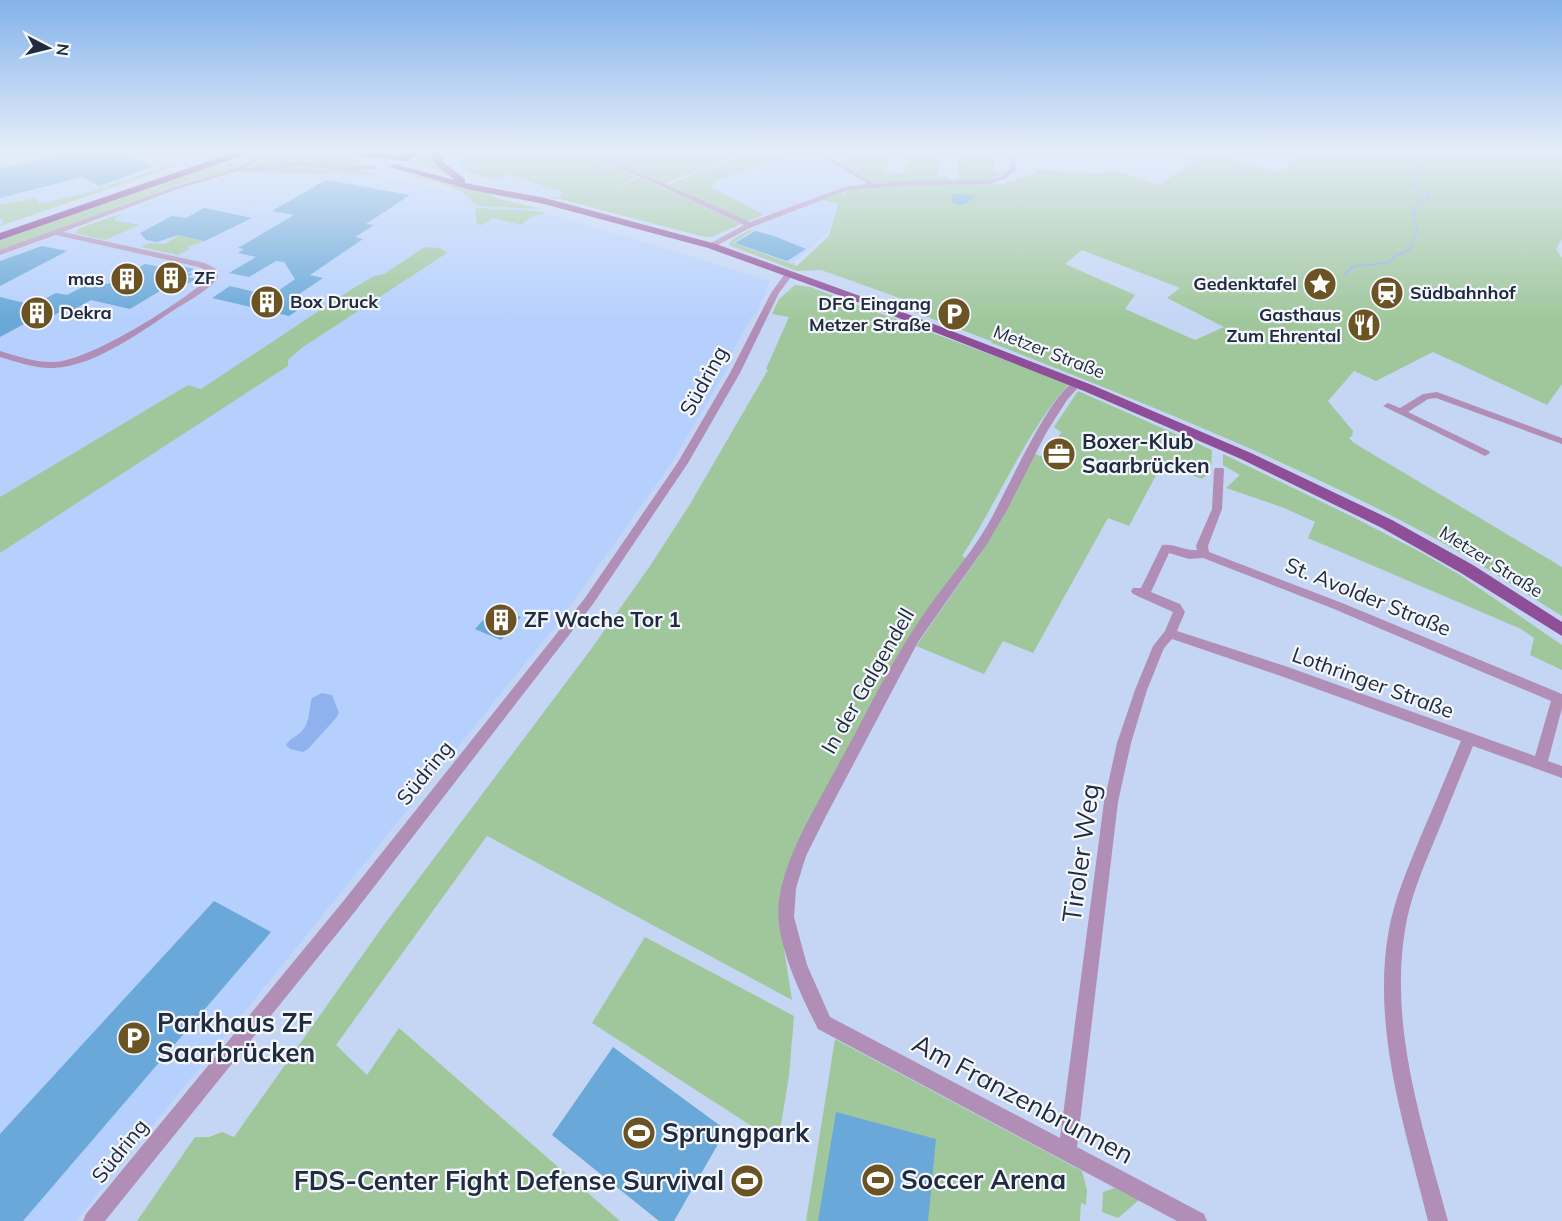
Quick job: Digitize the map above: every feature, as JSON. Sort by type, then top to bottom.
[{"type":"highway","points":[[0,234],[79,206]]},
{"type":"highway","points":[[0,234],[85,206]]},
{"type":"main road","name":"Metzer Straße","points":[[563,206],[712,246],[1077,383],[1246,456],[1387,524],[1467,569],[1562,630]]},
{"type":"street","points":[[0,253],[128,206]]},
{"type":"street","points":[[709,206],[750,225]]},
{"type":"street","points":[[712,246],[750,225],[798,206]]},
{"type":"street","points":[[0,354],[46,364],[61,364],[84,358],[193,294],[214,278],[213,271],[202,265],[57,233]]},
{"type":"street","name":"Südring","points":[[93,1221],[347,909],[559,642],[623,554],[683,464],[735,373],[787,273]]},
{"type":"street","name":"Südring","points":[[757,328],[776,280],[787,273]]},
{"type":"street","name":"Südring","points":[[773,298],[791,283],[806,280]]},
{"type":"street","name":"In der Galgendell","points":[[825,1023],[812,997],[789,934],[786,918],[788,894],[796,864],[808,836],[915,638],[974,555],[1005,503],[1030,452],[1055,411],[1077,383]]},
{"type":"street","points":[[1401,412],[1426,396],[1437,395],[1562,441]]},
{"type":"street","points":[[1388,406],[1485,453]]},
{"type":"street","points":[[1204,554],[1202,546],[1217,508],[1218,470]]},
{"type":"street","name":"Tiroler Weg","points":[[1067,1153],[1109,813],[1117,769],[1141,690],[1159,646],[1170,633],[1179,612],[1176,607],[1140,592],[1166,548],[1189,555],[1204,554]]},
{"type":"street","name":"St. Avolder Straße","points":[[1204,554],[1338,606],[1558,698],[1540,764]]},
{"type":"street","name":"Lothringer Straße","points":[[1170,633],[1283,671],[1562,772]]},
{"type":"street","points":[[1438,1221],[1401,1070],[1394,1002],[1394,955],[1396,932],[1406,892],[1469,739]]},
{"type":"street","name":"Am Franzenbrunnen","points":[[825,1023],[1197,1221]]},
{"type":"shaded area","points":[[0,206],[50,206],[0,223]]},
{"type":"shaded area","points":[[140,206],[515,206],[559,216],[770,281],[756,314],[750,319],[731,355],[732,361],[673,461],[558,623],[76,1221],[0,1221],[0,256]]},
{"type":"shaded area","points":[[747,206],[836,206],[828,235],[824,235],[787,267],[731,247],[730,244],[738,236],[773,219]]},
{"type":"shaded area","points":[[322,693],[332,695],[339,713],[308,749],[303,752],[290,749],[286,745],[304,728],[308,720],[312,698]]},
{"type":"green space","points":[[0,206],[59,206],[0,226],[4,220],[0,218]]},
{"type":"green space","points":[[95,206],[121,206],[0,251],[0,239]]},
{"type":"green space","points":[[477,206],[529,206],[542,209]]},
{"type":"green space","points":[[586,206],[702,206],[741,224],[712,237],[704,237]]},
{"type":"green space","points":[[712,206],[747,206],[764,215],[746,222]]},
{"type":"green space","points":[[837,206],[1562,206],[1562,239],[1556,249],[1562,258],[1562,384],[1547,405],[1433,352],[1376,381],[1354,371],[1328,401],[1353,431],[1349,438],[1354,443],[1562,567],[1562,616],[1434,538],[1271,458],[991,341],[901,307],[908,301],[821,270],[797,271],[729,245],[733,239],[750,230],[752,231],[733,243],[792,264],[795,262],[793,265],[797,266],[829,236]],"holes":[[[1082,250],[1180,288],[1167,298],[1224,327],[1195,340],[1125,309],[1135,295],[1065,264]]]},
{"type":"green space","points":[[475,208],[547,213],[533,216],[521,225],[492,218],[482,225],[477,224]]},
{"type":"green space","points":[[123,213],[114,220],[140,225],[105,240],[75,233],[80,228]]},
{"type":"green space","points":[[179,235],[205,241],[187,247],[190,249],[178,255],[141,247],[150,243],[165,244]]},
{"type":"green space","points":[[425,247],[440,248],[447,253],[303,347],[288,360],[288,366],[0,553],[0,497],[188,385],[201,389],[352,289],[374,276],[384,274]]},
{"type":"green space","points":[[795,285],[810,287],[1069,384],[1053,403],[1026,445],[962,556],[966,558],[911,636],[779,904],[778,911],[792,1000],[487,836],[336,1045],[367,1075],[399,1028],[620,1221],[137,1221],[195,1137],[209,1137],[222,1132],[234,1137],[383,926],[589,652],[650,566],[690,504],[768,370],[766,369],[789,317],[772,314],[779,299]]},
{"type":"green space","points":[[1078,391],[1212,450],[1211,471],[1202,479],[1162,464],[1129,526],[1108,518],[1033,653],[1003,641],[984,674],[916,646],[979,556],[1034,454],[1047,458],[1061,432],[1054,427]]},
{"type":"green space","points":[[1223,454],[1353,517],[1460,575],[1562,645],[1562,670],[1530,655],[1534,638],[1521,629],[1308,538],[1315,522],[1284,508],[1226,488],[1240,475],[1223,465]]},
{"type":"green space","points":[[645,937],[794,1016],[789,1076],[778,1143],[592,1023]]},
{"type":"green space","points":[[835,1039],[1082,1171],[1087,1190],[1086,1205],[1081,1203],[1080,1221],[806,1221]]},
{"type":"green space","points":[[1115,1188],[1139,1200],[1118,1218],[1102,1212],[1103,1192]]},
{"type":"building","points":[[281,206],[393,206],[366,224],[374,225],[355,237],[363,239],[310,275],[323,278],[290,300],[307,304],[289,316],[212,298],[230,286],[271,296],[295,279],[284,262],[276,261],[249,277],[229,273],[256,257],[238,253],[244,249],[238,248],[294,215],[272,211]]},
{"type":"building","points":[[204,208],[252,218],[205,241],[178,235],[157,242],[146,240],[140,233],[172,216],[186,218]]},
{"type":"building","points":[[755,231],[806,249],[787,261],[735,243]]},
{"type":"building","points":[[42,246],[67,251],[0,286],[0,261]]},
{"type":"building","points":[[145,264],[165,268],[172,264],[194,269],[188,273],[193,274],[188,277],[196,279],[170,294],[160,291],[130,309],[91,300],[72,311],[65,309],[49,318],[43,316],[0,337],[0,297],[33,305],[56,293],[67,295],[94,281],[108,284]]},
{"type":"building","name":"ZF Wache Tor 1","points":[[495,607],[521,617],[501,640],[475,629]]},
{"type":"building","name":"Parkhaus ZF Saarbrücken","points":[[214,901],[271,932],[23,1221],[0,1221],[0,1134]]},
{"type":"building","name":"Sprungpark","points":[[613,1047],[726,1130],[674,1221],[659,1221],[552,1135]]},
{"type":"building","name":"Soccer Arena","points":[[836,1112],[936,1139],[928,1221],[818,1221]]},
{"type":"waterway","points":[[1345,274],[1354,266],[1389,263],[1395,256],[1411,249],[1417,227],[1412,212],[1416,211],[1417,206]]},
{"type":"place","name":"ZF","points":[[171,278]]},
{"type":"place","name":"mas","points":[[127,279]]},
{"type":"place","name":"Gedenktafel","points":[[1320,284]]},
{"type":"place","name":"Südbahnhof","points":[[1387,293]]},
{"type":"place","name":"Box Druck","points":[[267,302]]},
{"type":"place","name":"Dekra","points":[[37,313]]},
{"type":"place","name":"DFG Eingang Metzer Straße","points":[[954,314]]},
{"type":"place","name":"Gasthaus Zum Ehrental","points":[[1364,325]]},
{"type":"place","name":"Boxer-Klub Saarbrücken","points":[[1059,454]]},
{"type":"place","name":"ZF Wache Tor 1","points":[[501,620]]},
{"type":"place","name":"Parkhaus ZF Saarbrücken","points":[[134,1038]]},
{"type":"place","name":"Sprungpark","points":[[639,1133]]},
{"type":"place","name":"Soccer Arena","points":[[878,1180]]},
{"type":"place","name":"FDS-Center Fight Defense Survival","points":[[747,1181]]}]
